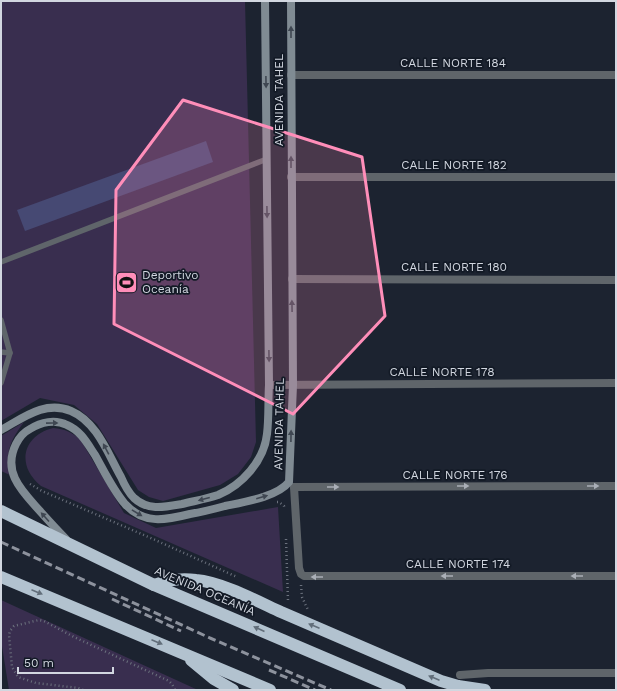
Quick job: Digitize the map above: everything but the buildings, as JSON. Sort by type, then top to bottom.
[{"type":"highway","name":"AVENIDA OCEANÍA","points":[[1,511],[154,585],[400,690]]},
{"type":"highway","points":[[1,577],[270,690]]},
{"type":"highway","points":[[154,585],[182,579],[209,582],[441,681],[458,686],[485,690]]},
{"type":"highway","points":[[181,652],[214,679],[233,690]]},
{"type":"street","name":"AVENIDA TAHEL","points":[[1,430],[38,409],[54,407],[70,411],[85,419],[96,431],[127,489],[134,498],[143,504],[154,507],[165,508],[219,494],[232,487],[251,470],[264,448],[267,435],[269,385],[265,1]]},
{"type":"street","name":"AVENIDA TAHEL","points":[[291,1],[293,385],[292,485],[298,568],[301,574]]},
{"type":"street","name":"CALLE NORTE 184","points":[[291,75],[616,75]]},
{"type":"street","name":"CALLE NORTE 182","points":[[292,177],[616,177]]},
{"type":"street","name":"CALLE NORTE 180","points":[[292,279],[616,280]]},
{"type":"street","name":"CALLE NORTE 178","points":[[269,385],[616,383]]},
{"type":"street","name":"AVENIDA TAHEL","points":[[71,546],[20,489],[14,478],[11,463],[13,450],[19,438],[28,429],[40,424],[53,422],[66,424],[78,430],[126,505],[136,513],[149,519],[166,520],[241,503],[276,492],[292,485]]},
{"type":"street","name":"CALLE NORTE 176","points":[[292,485],[616,486]]},
{"type":"street","name":"CALLE NORTE 174","points":[[301,574],[307,577],[616,576]]},
{"type":"street","points":[[460,675],[488,673],[616,673]]},
{"type":"lane","points":[[1,262],[267,159]]},
{"type":"lane","points":[[1,320],[10,353],[1,383]]},
{"type":"lane","points":[[1,352],[10,353]]},
{"type":"path","points":[[83,690],[36,682],[18,676],[12,667],[9,635],[12,628],[14,626],[39,620],[44,621],[74,637],[169,681],[174,690]]},
{"type":"highlighted area","points":[[183,100],[362,157],[385,316],[293,414],[114,324],[116,190]]},
{"type":"shaded area","name":"Deportivo Oceanía","points":[[1,1],[245,1],[256,442],[251,457],[238,474],[220,485],[163,501],[149,497],[138,490],[97,424],[74,405],[40,398],[1,421]]},
{"type":"shaded area","points":[[24,422],[15,435],[10,447],[8,460],[10,475],[1,471],[1,436]]},
{"type":"shaded area","points":[[53,428],[68,431],[80,439],[124,513],[156,528],[278,507],[283,592],[41,486],[28,470],[26,452],[29,445],[35,438],[43,432]]},
{"type":"shaded area","points":[[1,600],[198,690],[9,690],[1,640]]},
{"type":"railway","points":[[1,542],[210,638],[331,690]]},
{"type":"railway","points":[[112,599],[181,631]]},
{"type":"railway","points":[[269,670],[315,690]]},
{"type":"place","name":"Deportivo Oceanía","points":[[126,282]]}]
